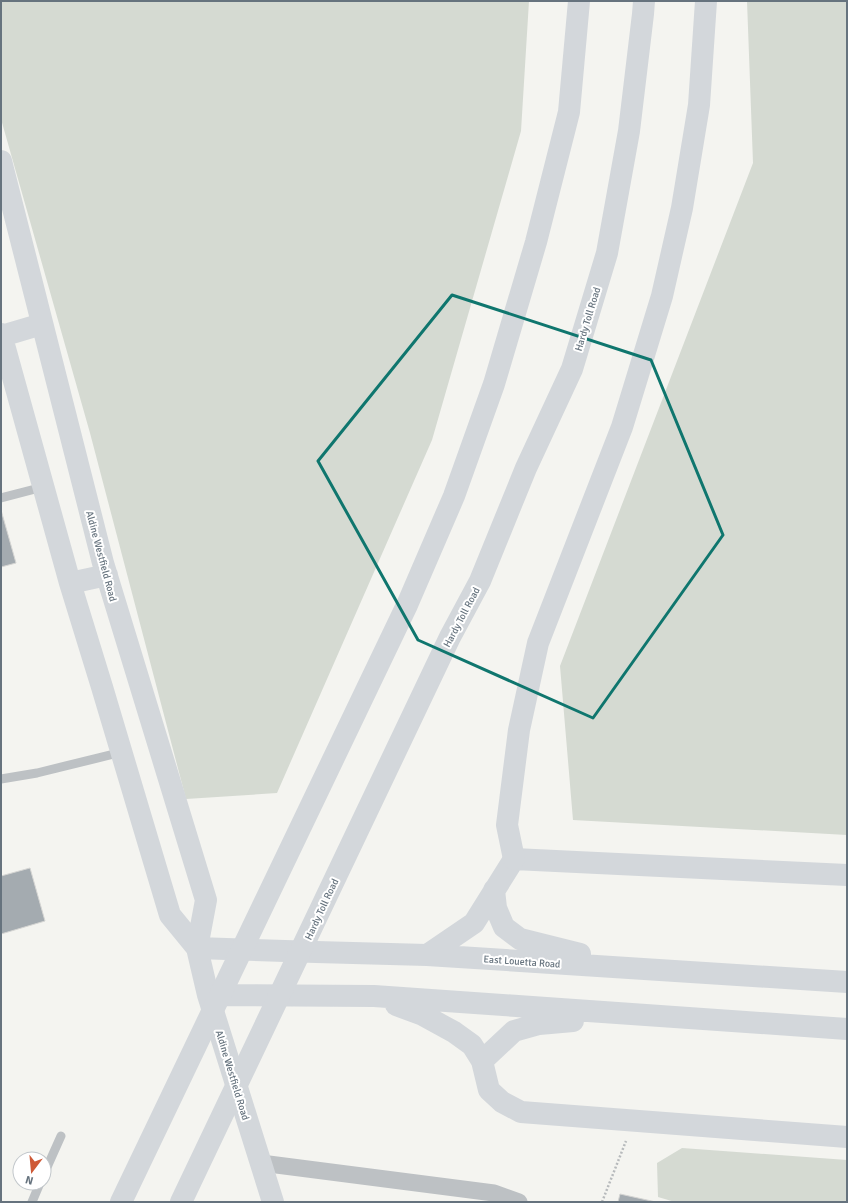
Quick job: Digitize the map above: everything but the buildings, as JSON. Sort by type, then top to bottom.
[{"type":"main road","points":[[122,1202],[407,605],[454,496],[494,384],[536,242],[569,112],[579,1]]},
{"type":"main road","name":"Hardy Toll Road","points":[[181,1202],[450,637],[480,581],[526,468],[572,369],[607,254],[629,131],[644,1]]},
{"type":"main road","points":[[427,954],[474,923],[514,859],[507,825],[519,730],[538,643],[622,427],[662,296],[682,208],[699,105],[706,1]]},
{"type":"main road","name":"Aldine Westfield Road","points":[[1,161],[107,575],[206,900],[197,948],[208,995],[273,1202]]},
{"type":"main road","points":[[1,335],[42,324]]},
{"type":"main road","name":"Aldine Westfield Road","points":[[1,335],[6,374],[43,487],[70,583],[170,916],[197,948]]},
{"type":"main road","points":[[70,583],[107,575]]},
{"type":"main road","points":[[514,859],[847,875]]},
{"type":"main road","points":[[494,890],[496,908],[504,927],[520,940],[643,968]]},
{"type":"main road","name":"East Louetta Road","points":[[197,948],[427,954],[847,982]]},
{"type":"main road","points":[[208,995],[374,996],[847,1029]]},
{"type":"main road","points":[[374,996],[423,1015],[454,1032],[472,1045],[482,1061],[489,1090],[502,1102],[521,1112],[634,1122],[847,1137]]},
{"type":"main road","points":[[482,1061],[514,1031],[539,1024],[639,1015]]},
{"type":"street","points":[[261,1163],[494,1193],[518,1202]]},
{"type":"lane","points":[[1,498],[43,487]]},
{"type":"lane","points":[[1,779],[37,773],[122,752]]},
{"type":"lane","points":[[52,1156],[61,1136]]},
{"type":"lane","points":[[32,1202],[37,1191]]},
{"type":"path","points":[[602,1202],[634,1122]]},
{"type":"highlighted area","points":[[452,295],[651,360],[723,535],[593,718],[418,640],[318,461]]},
{"type":"shaded area","points":[[1,1],[529,1],[521,131],[432,440],[277,793],[186,799],[90,433],[1,119]]},
{"type":"shaded area","points":[[747,1],[847,1],[847,835],[573,820],[560,666],[753,163]]},
{"type":"shaded area","points":[[682,1148],[847,1160],[847,1202],[675,1202],[658,1197],[657,1163]]}]
